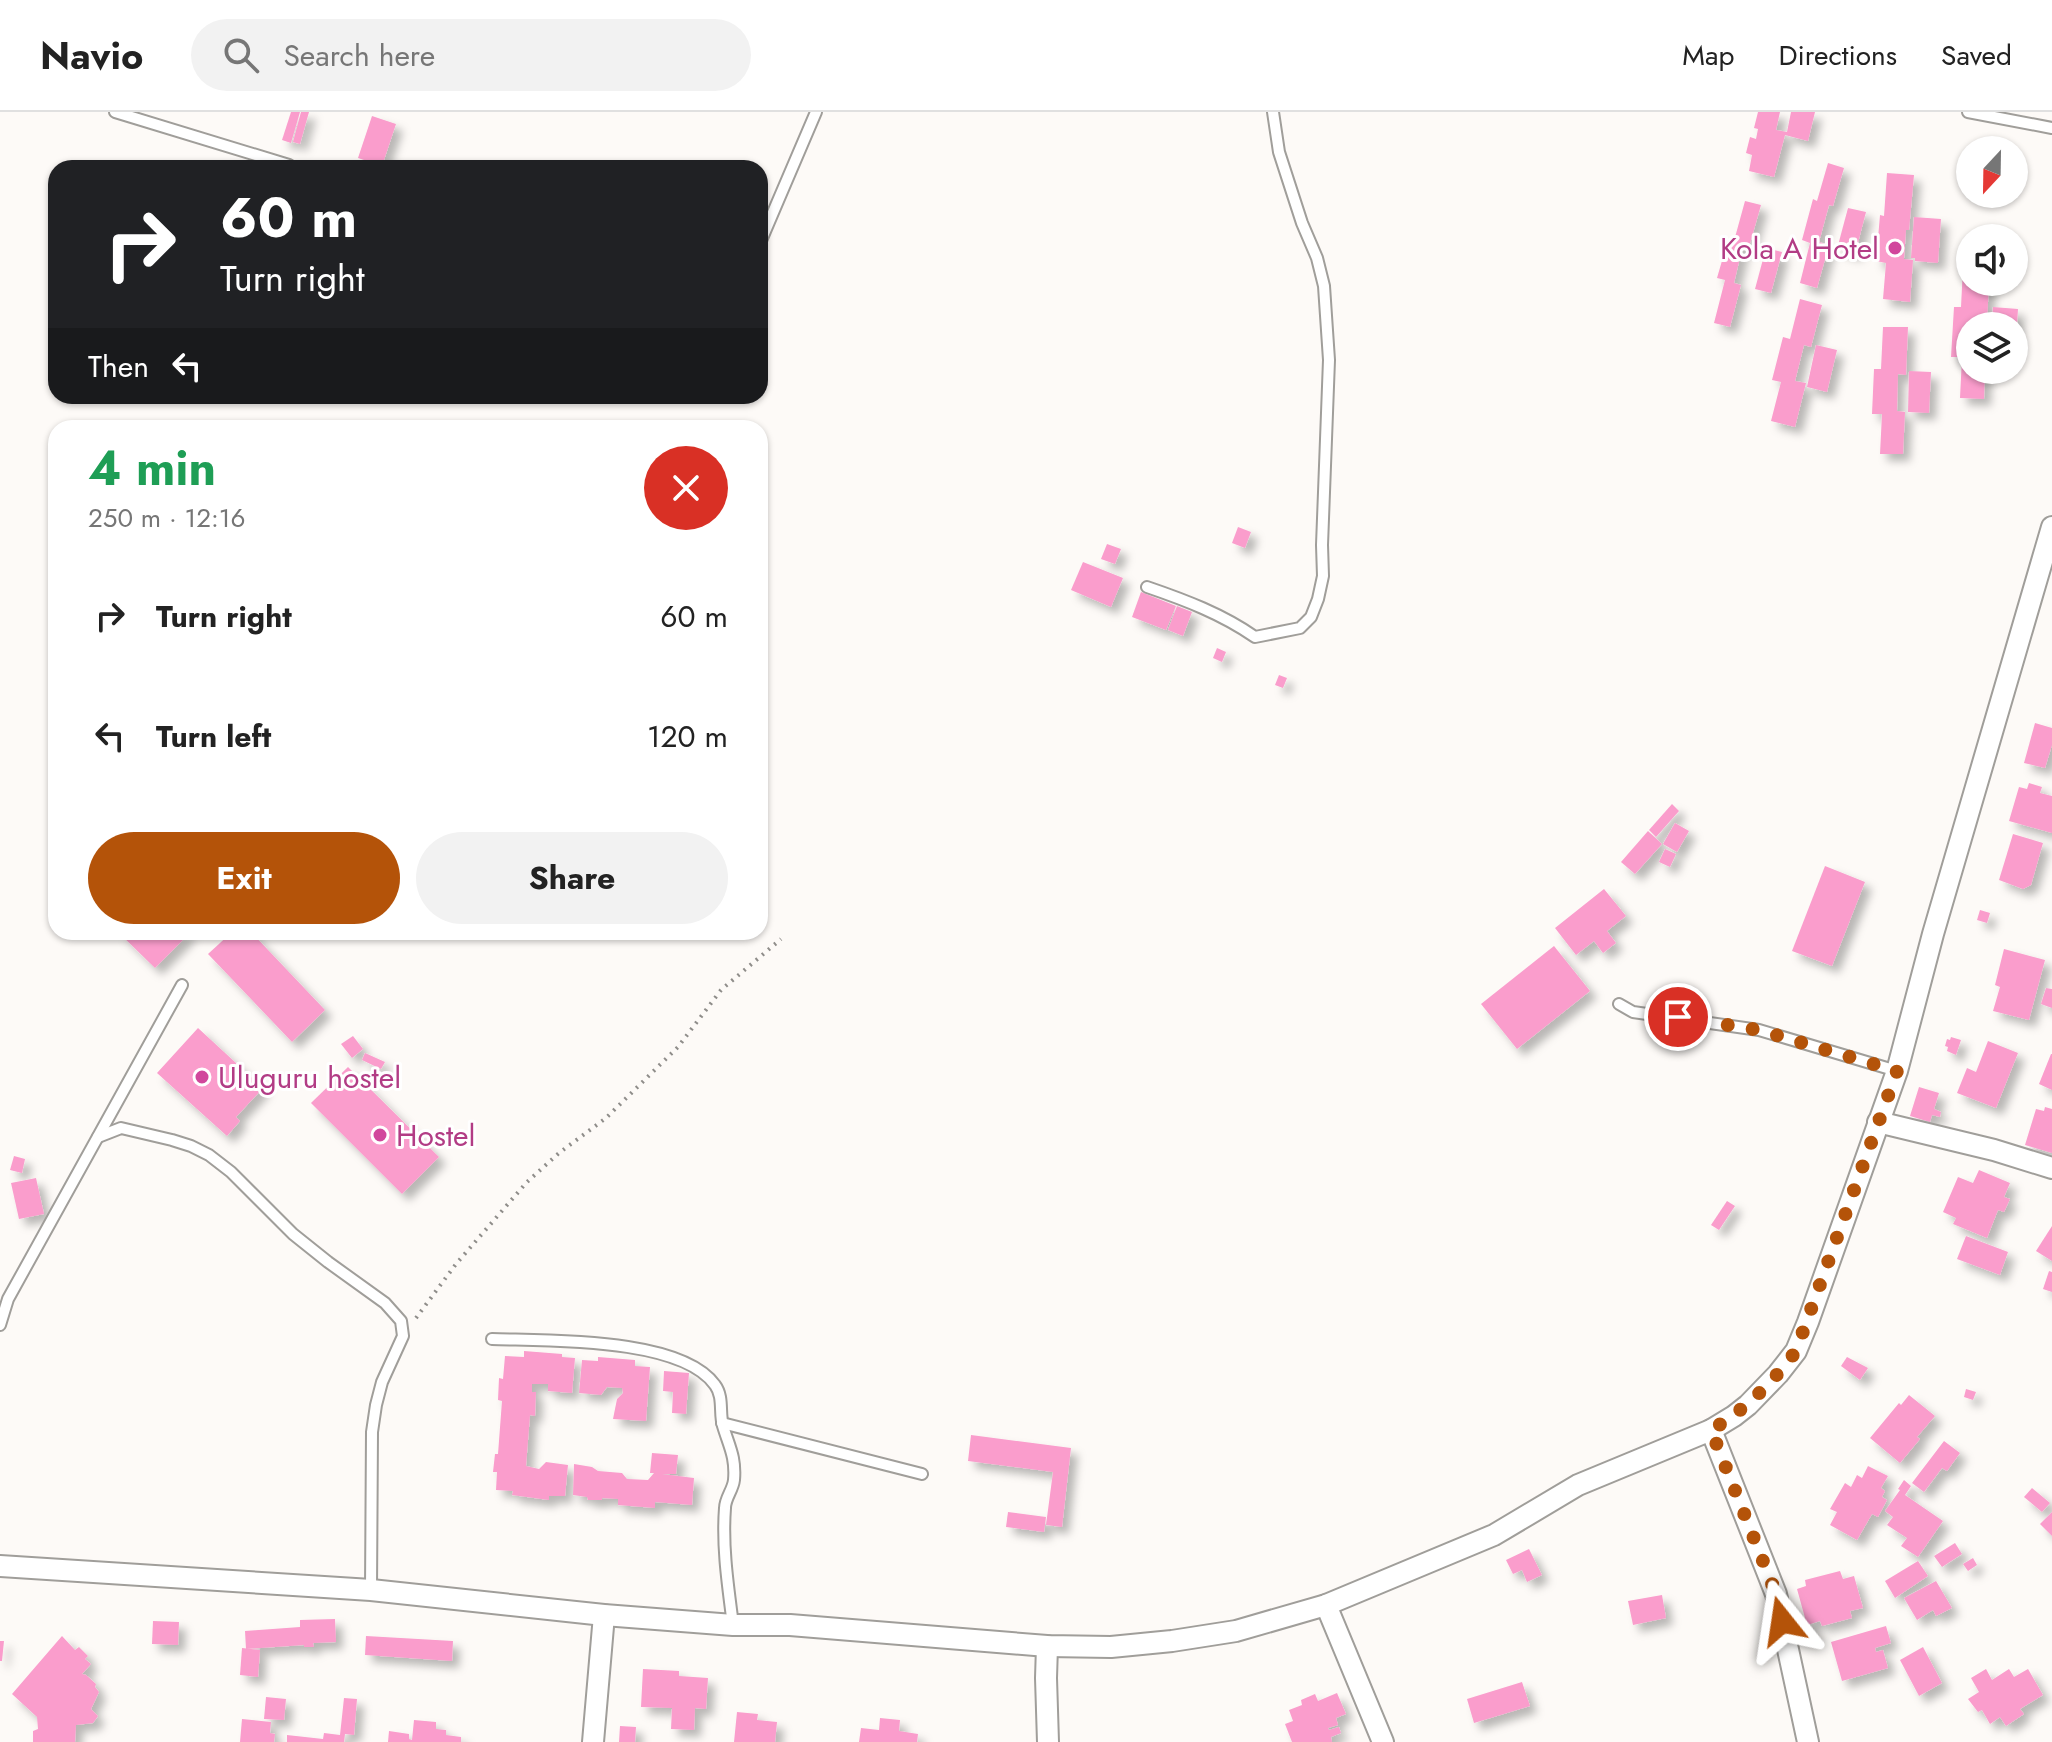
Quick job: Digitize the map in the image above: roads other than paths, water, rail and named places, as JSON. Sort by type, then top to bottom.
[{"type":"street","points":[[0,1566],[371,1590],[604,1615],[733,1625],[790,1625],[1047,1646],[1111,1647],[1236,1631],[1326,1605],[1494,1535],[1578,1485],[1711,1430],[1748,1405],[1778,1374],[1796,1351],[1808,1322],[1897,1071],[1933,934],[2046,570],[2052,527]]},
{"type":"street","points":[[1878,1122],[1994,1150],[2052,1168]]},
{"type":"street","points":[[1711,1430],[1776,1594],[1808,1742]]},
{"type":"street","points":[[1326,1605],[1383,1742]]},
{"type":"street","points":[[593,1742],[604,1615]]},
{"type":"street","points":[[1047,1646],[1048,1742]]},
{"type":"lane","points":[[115,112],[273,160]]},
{"type":"lane","points":[[768,224],[816,112]]},
{"type":"lane","points":[[1147,587],[1189,602],[1255,637],[1300,628],[1311,617],[1318,599],[1323,576],[1329,360],[1324,286],[1279,152],[1273,112]]},
{"type":"lane","points":[[1968,112],[2052,128]]},
{"type":"lane","points":[[0,1325],[8,1299],[182,985]]},
{"type":"lane","points":[[1619,1004],[1633,1012],[1759,1030],[1897,1071]]},
{"type":"lane","points":[[98,1137],[121,1128],[172,1140],[209,1155],[231,1172],[293,1234],[385,1303],[401,1321],[403,1336],[382,1382],[372,1432],[371,1590]]},
{"type":"lane","points":[[492,1339],[640,1349],[687,1362],[716,1386],[722,1408],[722,1423],[734,1462],[734,1483],[725,1503],[723,1539],[733,1625]]},
{"type":"lane","points":[[722,1423],[922,1474]]},
{"type":"place","name":"Kola A Hotel","points":[[1895,248]]},
{"type":"place","name":"Uluguru hostel","points":[[202,1077]]},
{"type":"place","name":"Hostel","points":[[380,1135]]}]
